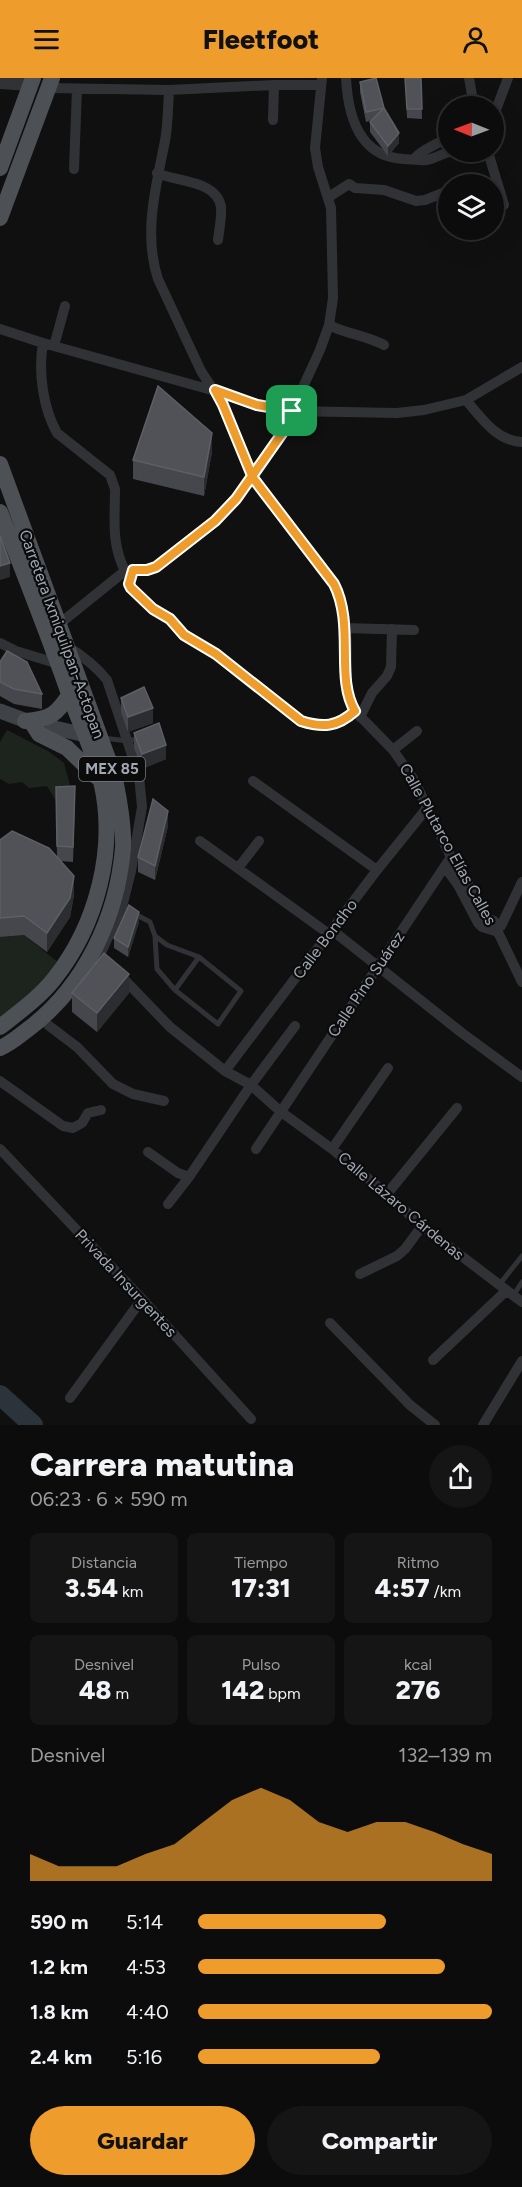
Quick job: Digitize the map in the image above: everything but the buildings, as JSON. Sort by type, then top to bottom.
[{"type":"main road","points":[[0,168],[32,81]]},
{"type":"main road","points":[[0,218],[50,83]]},
{"type":"main road","name":"Carretera Ixmiquilpan-Actopan","points":[[0,464],[67,646],[94,737],[114,775],[128,854],[118,904],[95,959],[41,1019],[0,1048]]},
{"type":"main road","name":"MEX 85","points":[[0,512],[70,694],[94,737],[105,807],[105,845],[99,891],[77,945],[54,979],[32,1002],[0,1027]]},
{"type":"main road","points":[[29,722],[44,720],[57,712],[70,694]]},
{"type":"main road","points":[[0,711],[29,722],[94,737]]},
{"type":"main road","points":[[29,722],[39,734],[67,748],[100,780]]},
{"type":"street","points":[[346,78],[347,103],[356,127],[369,148],[393,159],[425,160],[438,156]]},
{"type":"street","points":[[469,78],[472,96]]},
{"type":"street","points":[[501,96],[508,78]]},
{"type":"street","points":[[0,82],[32,81]]},
{"type":"street","points":[[50,83],[77,89],[169,90],[191,83],[321,82],[315,157],[331,208],[333,298],[329,325],[288,425],[253,478],[215,521],[156,567],[147,570],[129,570],[58,625]]},
{"type":"street","points":[[273,120],[281,83]]},
{"type":"street","points":[[74,169],[77,89]]},
{"type":"street","name":"Calle Plutarco Elías Calles","points":[[169,90],[165,140],[157,173],[153,207],[152,263],[158,279],[201,371],[223,405],[253,478],[334,584],[340,596],[345,628],[347,693],[357,714],[393,750],[414,780],[448,862],[476,897],[486,918],[494,926],[522,982]]},
{"type":"street","points":[[414,159],[418,153],[438,144]]},
{"type":"street","points":[[157,173],[208,189],[218,200],[221,208],[218,240]]},
{"type":"street","points":[[328,197],[349,184],[355,188],[384,190],[416,201],[438,195]]},
{"type":"street","points":[[65,306],[48,344],[41,371],[48,412],[57,434],[110,475],[114,481],[114,544],[117,555],[129,570],[131,588],[153,609],[170,619],[184,635],[216,654],[301,721],[309,723],[336,724],[357,714],[387,676],[391,667],[392,629]]},
{"type":"street","points":[[329,325],[336,329],[369,337],[384,345]]},
{"type":"street","points":[[0,329],[215,390],[257,405],[292,411],[397,413],[424,410],[466,400],[522,367]]},
{"type":"street","points":[[466,400],[482,420],[500,435],[513,442],[522,442]]},
{"type":"street","points":[[345,628],[414,630]]},
{"type":"street","points":[[0,643],[16,651],[59,664]]},
{"type":"street","points":[[67,646],[97,667],[107,680],[139,776],[142,801],[128,854]]},
{"type":"street","points":[[393,750],[417,731]]},
{"type":"street","points":[[253,781],[377,870]]},
{"type":"street","points":[[120,802],[142,801]]},
{"type":"street","name":"Calle Bondho","points":[[225,1071],[377,870],[427,808]]},
{"type":"street","points":[[238,868],[259,841]]},
{"type":"street","points":[[200,842],[378,966],[522,1077]]},
{"type":"street","name":"Calle Pino Suárez","points":[[256,1149],[448,862]]},
{"type":"street","points":[[494,926],[501,926],[522,882]]},
{"type":"street","name":"Calle Lázaro Cárdenas","points":[[95,959],[122,976],[170,1027],[225,1071],[251,1085],[280,1111],[332,1149],[387,1194],[422,1226],[510,1294]]},
{"type":"street","points":[[0,1054],[48,1025],[61,999]]},
{"type":"street","points":[[48,1025],[77,1047],[113,1084],[133,1094],[164,1101]]},
{"type":"street","points":[[168,1204],[251,1085],[296,1026]]},
{"type":"street","points":[[332,1149],[388,1068]]},
{"type":"street","points":[[0,1081],[63,1126],[73,1128],[82,1123],[88,1113],[101,1110]]},
{"type":"street","points":[[387,1194],[457,1108]]},
{"type":"street","name":"Privada Insurgentes","points":[[0,1149],[142,1299],[251,1419]]},
{"type":"street","points":[[148,1152],[178,1173],[189,1177]]},
{"type":"street","points":[[360,1274],[397,1256],[422,1226]]},
{"type":"street","points":[[433,1360],[510,1294]]},
{"type":"street","points":[[70,1398],[142,1299]]},
{"type":"street","points":[[330,1323],[410,1405],[435,1425]]},
{"type":"street","points":[[483,1425],[522,1362]]},
{"type":"lane","points":[[94,737],[128,741],[148,736]]},
{"type":"lane","points":[[118,904],[150,922],[155,936],[157,969],[175,990],[218,1024],[241,990],[199,957],[167,945],[155,936]]},
{"type":"lane","points":[[175,990],[199,957]]},
{"type":"lane","points":[[510,1294],[522,1256]]},
{"type":"lane","points":[[510,1294],[522,1282]]},
{"type":"shaded area","points":[[7,730],[48,751],[64,763],[71,789],[56,801],[47,786],[29,788],[22,782],[9,784],[0,779],[0,742]]},
{"type":"shaded area","points":[[24,935],[59,963],[12,1014],[0,1023],[0,937]]},
{"type":"waterway","points":[[0,1395],[33,1425]]},
{"type":"route","points":[[292,411],[276,410],[234,399],[215,390],[253,478],[334,584],[340,596],[345,628],[347,693],[355,711],[336,724],[301,721],[216,654],[184,635],[170,619],[153,609],[129,584],[133,570],[147,570],[156,567],[215,521],[236,499],[253,478],[288,425],[292,411]]}]
